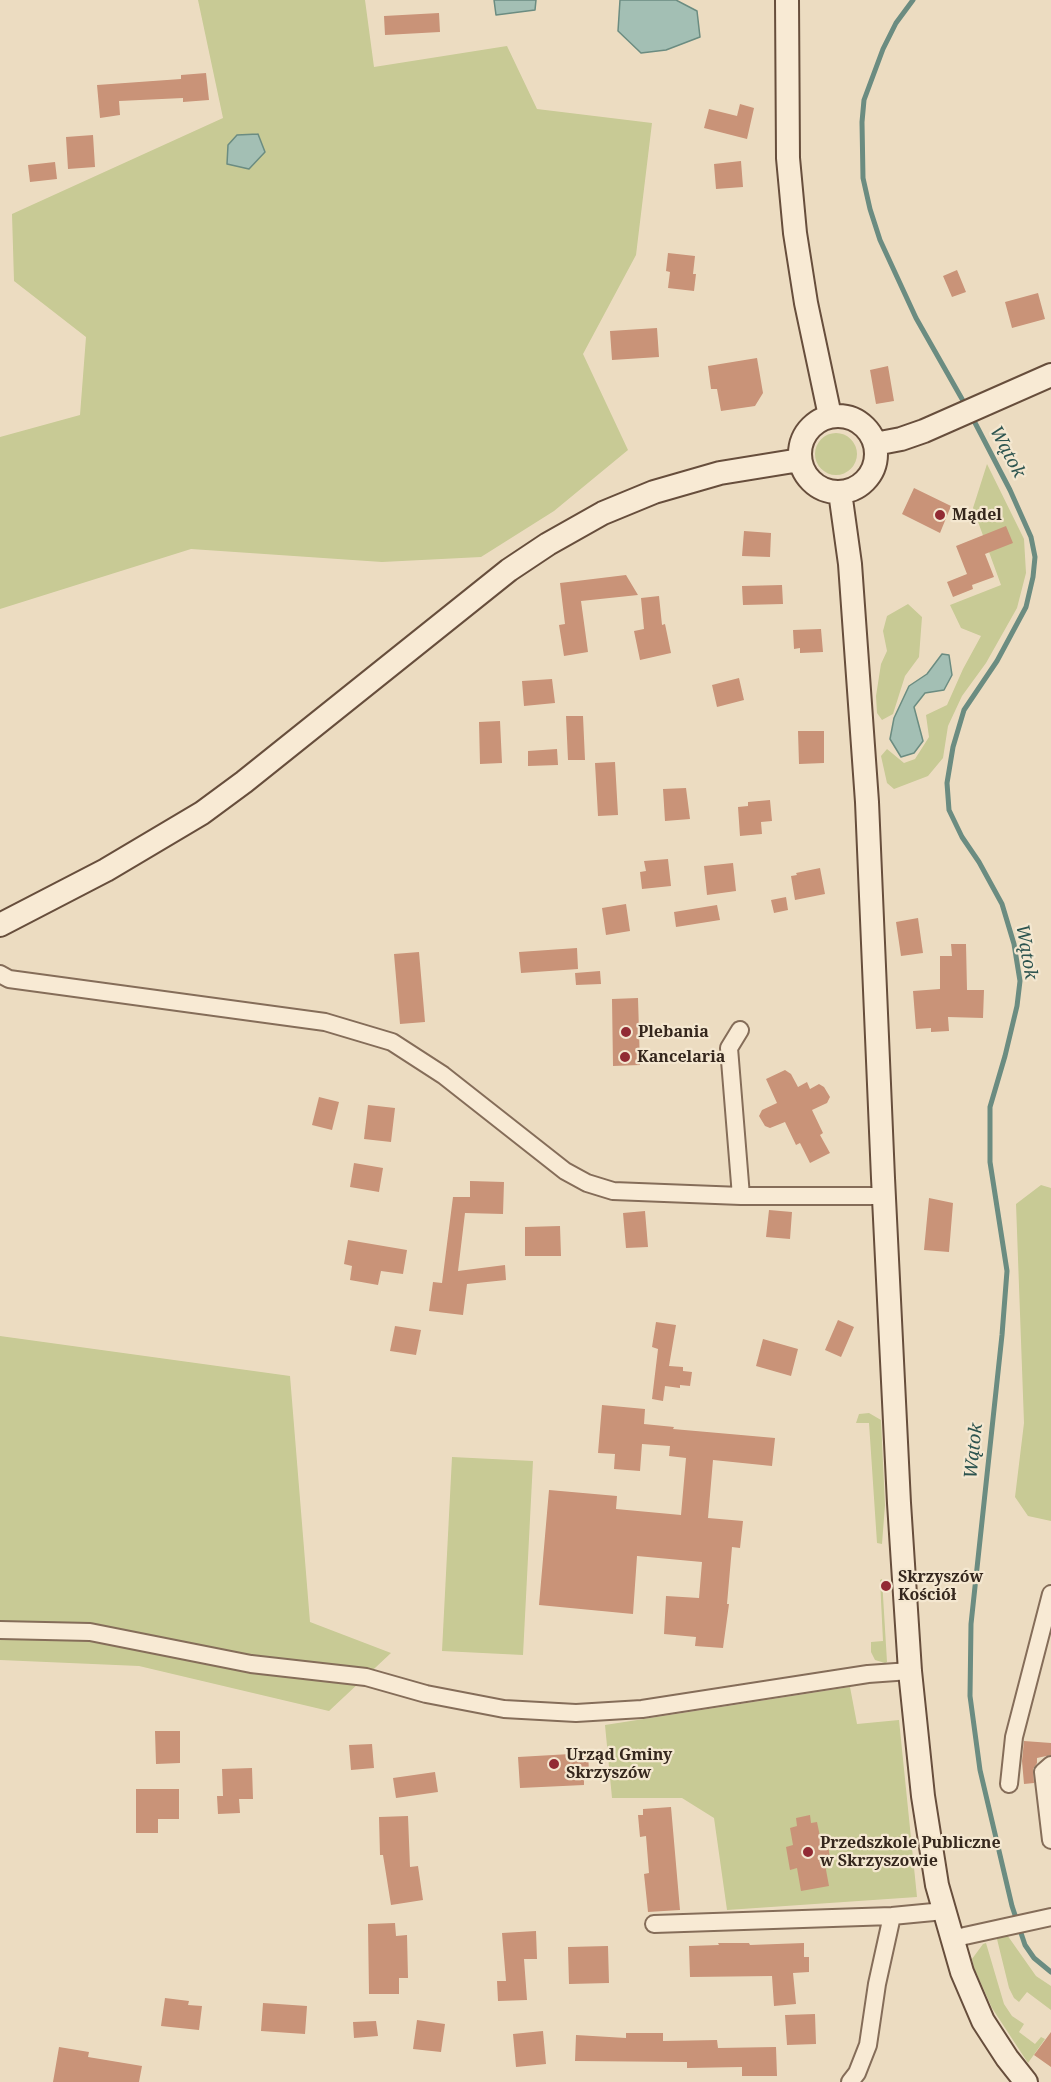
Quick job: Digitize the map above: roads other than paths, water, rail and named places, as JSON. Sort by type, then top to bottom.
[{"type":"street","points":[[787,0],[788,158],[795,233],[806,303],[830,416]]},
{"type":"street","points":[[875,444],[901,439],[1051,375]]},
{"type":"street","points":[[830,416],[853,419],[864,426],[875,444],[876,461],[872,471],[857,487],[840,492],[822,489],[803,471],[800,447],[803,437],[818,421],[830,416]]},
{"type":"street","points":[[0,925],[106,870],[202,813],[509,570],[548,544],[603,513],[654,492],[720,473],[800,459]]},
{"type":"street","points":[[840,492],[852,586],[867,802],[898,1493],[910,1671],[924,1808],[944,1911],[967,1986],[983,2021],[1026,2082]]},
{"type":"street","points":[[0,974],[9,979],[325,1022],[392,1042],[443,1075],[565,1171],[586,1182],[613,1191],[741,1196],[884,1196]]},
{"type":"street","points":[[740,1030],[729,1048],[741,1196]]},
{"type":"street","points":[[1009,1784],[1014,1737],[1051,1594]]},
{"type":"street","points":[[0,1630],[90,1632],[251,1664],[366,1677],[426,1694],[504,1709],[576,1713],[642,1709],[868,1674],[910,1671]]},
{"type":"street","points":[[1051,1765],[1043,1772],[1051,1840]]},
{"type":"street","points":[[654,1924],[892,1916],[944,1911]]},
{"type":"street","points":[[850,2082],[857,2073],[868,2045],[877,1984],[892,1916]]},
{"type":"street","points":[[951,1939],[1051,1917]]},
{"type":"waterway","name":"Wątok","points":[[913,0],[896,23],[883,49],[864,100],[863,178],[880,240],[916,318],[966,406]]},
{"type":"waterway","name":"Wątok","points":[[972,417],[1010,490],[1031,537],[1035,557],[1026,607],[997,661],[964,710],[953,747],[947,783],[949,810],[962,837],[1002,904],[1014,944],[1020,981],[1017,1006],[990,1107],[990,1162],[1007,1271],[971,1624],[970,1696],[980,1770],[1012,1906],[1025,1945],[1034,1958],[1051,1972]]},
{"type":"place","name":"Mądel","points":[[940,515]]},
{"type":"place","name":"Plebania","points":[[626,1032]]},
{"type":"place","name":"Kancelaria","points":[[625,1057]]},
{"type":"place","name":"Skrzyszów Kościół","points":[[886,1586]]},
{"type":"place","name":"Urząd Gminy Skrzyszów","points":[[554,1764]]},
{"type":"place","name":"Przedszkole Publiczne w Skrzyszowie","points":[[808,1852]]}]
